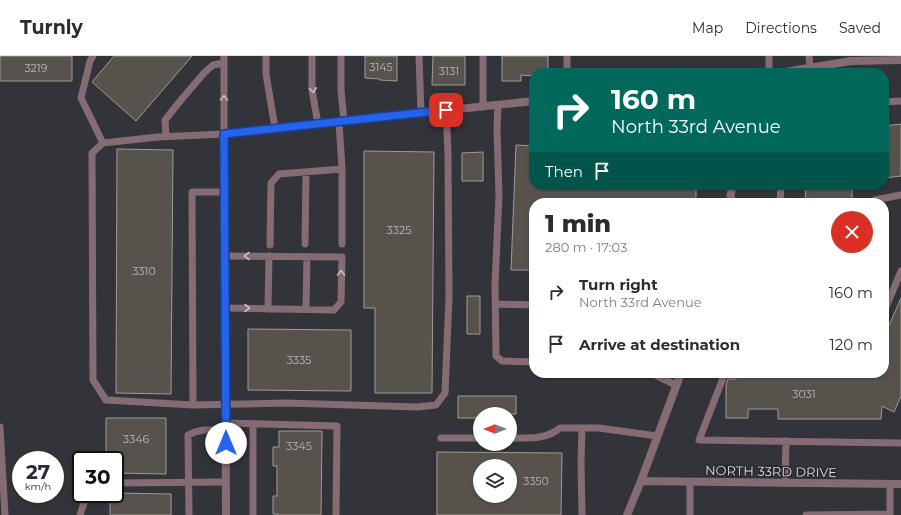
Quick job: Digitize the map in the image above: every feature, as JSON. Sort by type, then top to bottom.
[{"type":"street","points":[[810,68],[851,61],[901,60]]},
{"type":"street","points":[[226,515],[224,134],[529,102]]},
{"type":"street","points":[[627,515],[679,378]]},
{"type":"street","name":"NORTH 33RD DRIVE","points":[[641,481],[901,484]]},
{"type":"lane","points":[[93,56],[90,61],[81,98],[103,142]]},
{"type":"lane","points":[[266,56],[266,74],[275,128]]},
{"type":"lane","points":[[312,56],[312,90],[318,124]]},
{"type":"lane","points":[[341,56],[342,244]]},
{"type":"lane","points":[[419,56],[421,113]]},
{"type":"lane","points":[[483,56],[483,106]]},
{"type":"lane","points":[[567,56],[567,68]]},
{"type":"lane","points":[[769,56],[769,68]]},
{"type":"lane","points":[[809,56],[810,68]]},
{"type":"lane","points":[[166,136],[165,120],[204,74],[213,65],[224,59],[224,134],[166,136],[103,142],[92,153],[92,380],[106,400],[193,405],[286,403],[417,407],[436,405],[445,393],[449,297],[448,153],[446,110]]},
{"type":"lane","points":[[889,102],[901,101]]},
{"type":"lane","points":[[498,105],[497,129],[499,195],[495,304],[496,356],[502,361],[529,362]]},
{"type":"lane","points":[[270,245],[271,183],[279,174],[342,169]]},
{"type":"lane","points":[[305,244],[306,172]]},
{"type":"lane","points":[[193,405],[192,192],[224,192]]},
{"type":"lane","points":[[885,198],[901,195]]},
{"type":"lane","points":[[225,256],[342,257],[341,302],[334,310],[225,308]]},
{"type":"lane","points":[[268,309],[269,256]]},
{"type":"lane","points":[[306,309],[307,257]]},
{"type":"lane","points":[[889,300],[901,271]]},
{"type":"lane","points":[[495,304],[529,305]]},
{"type":"lane","points":[[661,378],[676,385]]},
{"type":"lane","points":[[723,378],[699,440],[901,444]]},
{"type":"lane","points":[[252,424],[253,515]]},
{"type":"lane","points":[[189,515],[188,435],[200,430],[252,424],[337,426],[336,515]]},
{"type":"lane","points":[[0,427],[5,515]]},
{"type":"lane","points":[[517,438],[538,438],[554,433],[560,428],[599,428],[657,436]]},
{"type":"lane","points":[[582,428],[582,515]]},
{"type":"lane","points":[[441,438],[473,438]]},
{"type":"lane","points":[[785,483],[786,441]]},
{"type":"lane","points":[[124,483],[226,482]]},
{"type":"lane","points":[[690,482],[690,515]]},
{"type":"lane","points":[[806,515],[890,515],[890,484]]},
{"type":"lane","points":[[80,515],[84,503]]},
{"type":"building","points":[[0,56],[72,56],[72,81],[0,81]]},
{"type":"building","points":[[114,56],[192,56],[136,121],[92,82]]},
{"type":"building","points":[[365,56],[397,56],[397,81],[365,78]]},
{"type":"building","points":[[433,56],[465,56],[465,85],[432,85]]},
{"type":"building","points":[[502,56],[548,56],[548,68],[529,68],[529,76],[521,75],[521,81],[502,81]]},
{"type":"building","points":[[901,124],[901,176],[889,177],[889,125]]},
{"type":"building","points":[[516,145],[529,146],[529,190],[696,190],[696,198],[529,198],[529,270],[511,270]]},
{"type":"building","points":[[117,149],[173,150],[171,394],[116,393]]},
{"type":"building","points":[[364,151],[434,152],[432,393],[375,393],[375,308],[364,308]]},
{"type":"building","points":[[483,152],[483,181],[462,181],[462,153]]},
{"type":"building","points":[[805,190],[852,190],[852,198],[806,198]]},
{"type":"building","points":[[467,296],[480,296],[480,334],[467,334]]},
{"type":"building","points":[[901,298],[901,396],[894,412],[882,406],[881,419],[778,419],[778,409],[748,409],[748,418],[726,418],[726,385],[728,379],[889,378],[889,326]]},
{"type":"building","points":[[248,329],[351,330],[351,391],[248,390]]},
{"type":"building","points":[[458,396],[516,396],[516,407],[473,407],[473,418],[458,418]]},
{"type":"building","points":[[106,418],[166,418],[166,474],[124,473],[124,451],[106,451]]},
{"type":"building","points":[[279,431],[322,431],[321,515],[273,514],[273,496],[277,496],[277,466],[273,466],[273,447],[279,447]]},
{"type":"building","points":[[437,452],[562,453],[561,515],[437,515]]},
{"type":"building","points":[[124,493],[171,494],[171,515],[110,515],[110,503],[124,503]]},
{"type":"route","points":[[226,443],[224,134],[446,110]]}]
